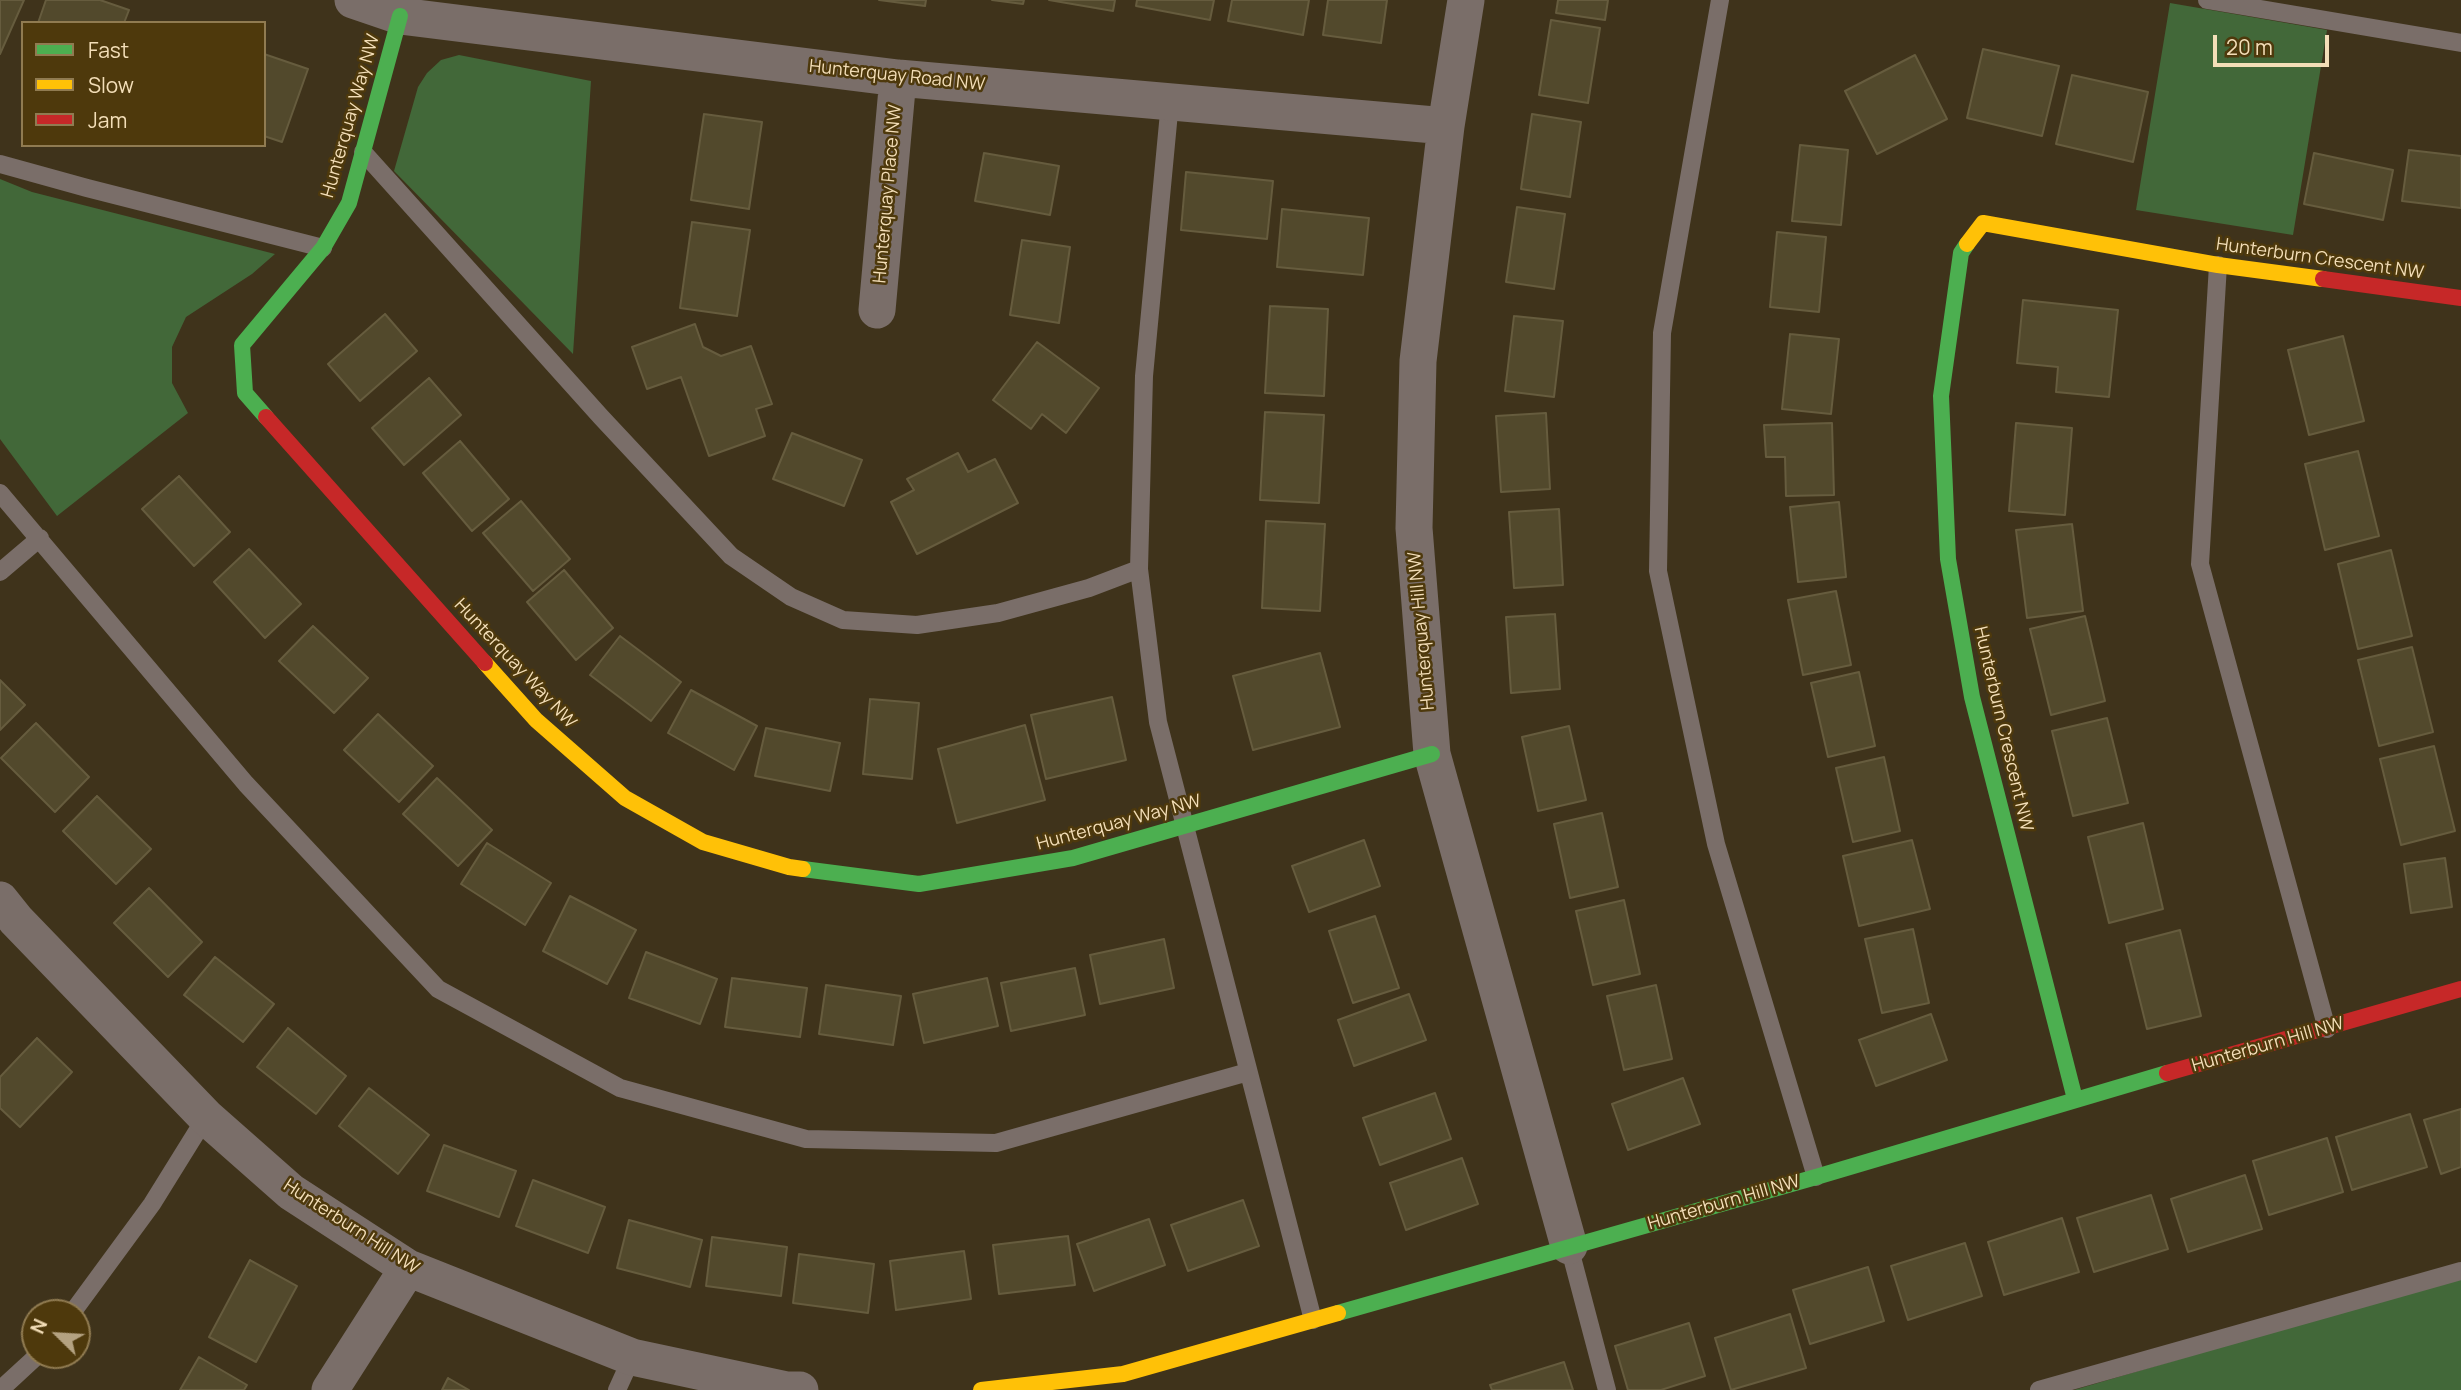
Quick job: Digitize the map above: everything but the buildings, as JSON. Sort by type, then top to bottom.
[{"type":"street","name":"Hunterquay Road NW","points":[[353,0],[400,16],[898,78],[1446,126]]},
{"type":"street","name":"Hunterquay Hill NW","points":[[1466,0],[1446,126],[1418,361],[1414,528],[1432,754],[1569,1246]]},
{"type":"street","name":"Hunterquay Way NW","points":[[400,16],[349,203],[323,248],[242,345],[245,393],[536,720],[625,798],[703,842],[789,867],[919,884],[1073,858],[1432,754]]},
{"type":"street","name":"Hunterquay Place NW","points":[[877,310],[898,78]]},
{"type":"street","name":"Hunterburn Crescent NW","points":[[2075,1098],[1972,696],[1948,559],[1941,396],[1961,253],[1983,223],[2218,265],[2461,298]]},
{"type":"street","name":"Hunterburn Hill NW","points":[[5,919],[206,1118],[291,1192],[408,1268],[632,1357],[787,1390],[800,1390]]},
{"type":"street","name":"Hunterburn Hill NW","points":[[981,1390],[1123,1374],[1816,1177],[2075,1098],[2461,989]]},
{"type":"street","points":[[330,1390],[408,1268]]},
{"type":"lane","points":[[1720,0],[1662,333],[1658,571],[1716,844],[1816,1177]]},
{"type":"lane","points":[[2207,0],[2461,43]]},
{"type":"lane","points":[[1170,102],[1144,376],[1139,569],[1158,722],[1313,1320]]},
{"type":"lane","points":[[363,152],[601,417],[731,556],[791,597],[843,620],[917,625],[998,613],[1089,589],[1139,569]]},
{"type":"lane","points":[[0,164],[323,248]]},
{"type":"lane","points":[[2218,265],[2200,564],[2327,1029]]},
{"type":"lane","points":[[0,493],[246,784],[438,989],[620,1088],[806,1139],[996,1143],[1248,1072]]},
{"type":"lane","points":[[0,572],[40,538]]},
{"type":"lane","points":[[82,1299],[152,1204],[206,1118]]},
{"type":"lane","points":[[1569,1246],[1607,1390]]},
{"type":"lane","points":[[2039,1390],[2461,1270]]},
{"type":"lane","points":[[617,1390],[632,1357]]},
{"type":"lane","points":[[0,1390],[23,1369]]},
{"type":"green space","points":[[2170,3],[2327,30],[2293,235],[2136,210]]},
{"type":"green space","points":[[459,55],[591,81],[573,354],[394,171],[418,87],[427,73],[441,60]]},
{"type":"green space","points":[[0,179],[32,192],[275,254],[252,274],[186,317],[172,347],[172,383],[188,413],[57,516],[0,439]]},
{"type":"green space","points":[[2461,1276],[2461,1390],[2074,1390]]},
{"type":"traffic: fast","points":[[266,417],[245,393],[242,345],[323,248],[349,203],[400,16]]},
{"type":"traffic: fast","points":[[1967,244],[1961,253],[1941,396],[1948,559],[1972,697],[2075,1099]]},
{"type":"traffic: fast","points":[[803,869],[919,884],[1073,858],[1432,754]]},
{"type":"traffic: fast","points":[[1338,1313],[1816,1177],[2167,1073]]},
{"type":"traffic: slow","points":[[1967,244],[1983,223],[2218,265],[2323,279]]},
{"type":"traffic: slow","points":[[485,663],[536,720],[625,798],[703,842],[803,869]]},
{"type":"traffic: slow","points":[[981,1390],[1123,1374],[1338,1313]]},
{"type":"traffic: jam","points":[[2323,279],[2461,298]]},
{"type":"traffic: jam","points":[[266,417],[485,663]]},
{"type":"traffic: jam","points":[[2167,1073],[2461,989]]}]
